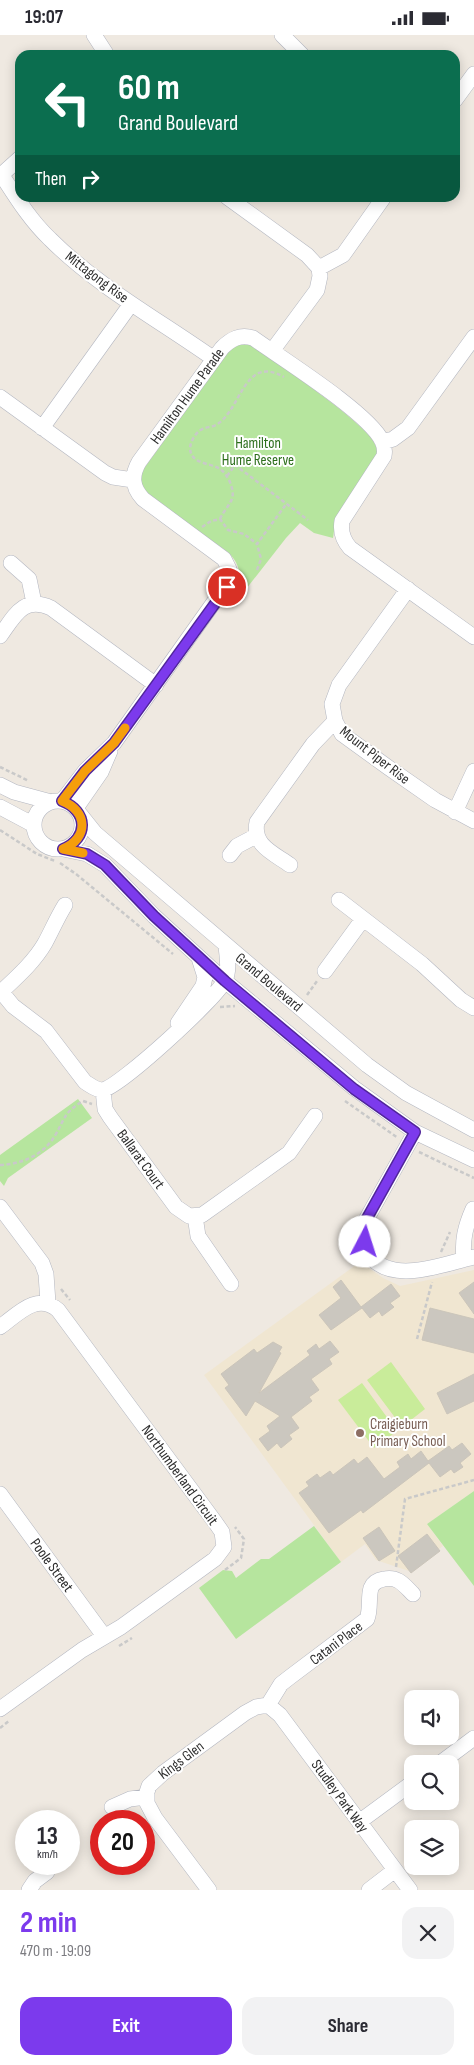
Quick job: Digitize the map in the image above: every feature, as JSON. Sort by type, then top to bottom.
[{"type":"street","points":[[94,35],[104,50]]},
{"type":"street","points":[[282,35],[297,50]]},
{"type":"street","points":[[460,93],[474,74]]},
{"type":"street","points":[[1,175],[15,162]]},
{"type":"street","name":"Mittagong Rise","points":[[1,175],[15,195]]},
{"type":"street","name":"Mittagong Rise","points":[[20,202],[32,220],[71,258],[132,304],[214,359]]},
{"type":"street","points":[[234,202],[307,255],[319,268],[320,276],[317,290],[272,351]]},
{"type":"street","points":[[319,268],[343,255],[380,202]]},
{"type":"street","points":[[42,427],[132,304]]},
{"type":"street","name":"Hamilton Hume Parade","points":[[133,480],[139,462],[214,359],[228,342],[240,336],[253,338],[297,369],[354,411],[383,441]]},
{"type":"street","points":[[474,337],[408,429],[392,439],[383,441],[385,450],[382,462],[344,515],[341,528],[345,542],[350,548],[474,637]]},
{"type":"street","points":[[0,397],[105,473],[117,478],[133,480],[134,487],[143,499],[224,559],[229,569],[227,587],[114,743],[57,801],[38,811],[34,825],[38,839],[43,844],[63,849],[76,841],[82,828],[78,811],[101,773],[114,743]]},
{"type":"street","points":[[11,563],[29,579],[34,603]]},
{"type":"street","name":"Mount Piper Rise","points":[[408,589],[339,685],[332,704],[335,721],[342,734],[435,800],[455,813],[474,821]]},
{"type":"street","points":[[0,637],[22,609],[34,603],[51,608],[156,685]]},
{"type":"street","points":[[290,865],[262,845],[256,837],[257,822],[313,744],[335,721]]},
{"type":"street","points":[[455,813],[474,771]]},
{"type":"street","points":[[0,785],[14,792],[57,801],[78,811]]},
{"type":"street","points":[[0,807],[34,825]]},
{"type":"street","name":"Grand Boulevard","points":[[78,811],[95,833],[367,1065],[406,1093],[474,1130]]},
{"type":"street","points":[[230,855],[237,846],[256,837]]},
{"type":"street","name":"Grand Boulevard","points":[[63,849],[87,854],[105,865],[154,916],[225,981],[354,1089],[415,1132],[474,1160]]},
{"type":"street","points":[[338,900],[422,964],[461,1000],[474,1008]]},
{"type":"street","points":[[65,905],[45,943],[19,976],[1,991],[13,1006],[46,1031],[85,1082],[103,1095],[198,1012],[225,981],[228,964],[226,946]]},
{"type":"street","points":[[325,971],[363,919]]},
{"type":"street","points":[[170,1037],[204,986],[206,977],[198,956]]},
{"type":"street","name":"Ballarat Court","points":[[103,1095],[110,1117],[176,1207],[182,1213],[195,1216]]},
{"type":"street","points":[[232,1284],[198,1236],[195,1216],[202,1215],[289,1153],[315,1116]]},
{"type":"street","points":[[415,1132],[366,1220],[364,1229],[365,1242],[370,1255],[380,1265],[396,1271],[441,1266],[469,1258],[462,1244],[472,1209]]},
{"type":"street","points":[[0,1207],[42,1263],[47,1283],[48,1303],[42,1301],[32,1304],[0,1327]]},
{"type":"street","name":"Northumberland Circuit","points":[[0,1709],[82,1650],[109,1642],[121,1627],[215,1559],[224,1547],[224,1539],[215,1522],[58,1310],[48,1303]]},
{"type":"street","name":"Poole Street","points":[[0,1494],[109,1642]]},
{"type":"street","points":[[394,1578],[401,1582],[413,1595]]},
{"type":"street","name":"Catani Place","points":[[268,1705],[281,1685],[290,1677],[367,1619],[371,1589],[374,1584],[379,1580],[394,1578]]},
{"type":"street","name":"Kings Glen","points":[[146,1797],[149,1786],[163,1773],[245,1713],[256,1707],[268,1705]]},
{"type":"street","name":"Studley Park Way","points":[[268,1705],[280,1715],[410,1890]]},
{"type":"street","points":[[451,1755],[474,1738]]},
{"type":"street","points":[[359,1822],[404,1789]]},
{"type":"street","points":[[112,1807],[130,1799],[146,1797],[149,1809],[155,1818],[209,1890]]},
{"type":"street","points":[[369,1890],[396,1870]]},
{"type":"street","points":[[29,1890],[35,1881],[44,1875]]},
{"type":"path","points":[[195,537],[206,523],[220,519],[232,498],[232,485],[220,469],[200,463],[195,459],[190,448],[195,436],[204,428],[216,425],[224,419],[245,385],[256,374],[270,371],[288,380],[297,369]]},
{"type":"path","points":[[227,476],[235,465],[308,521]]},
{"type":"path","points":[[258,544],[287,503]]},
{"type":"path","points":[[220,519],[228,530],[244,534],[258,544],[261,559],[257,570]]},
{"type":"path","points":[[0,830],[37,853],[62,864],[76,874],[174,955]]},
{"type":"path","points":[[298,1006],[325,971]]},
{"type":"path","points":[[0,1165],[23,1162],[43,1148],[53,1138],[68,1112],[83,1101],[93,1104],[103,1095]]},
{"type":"path","points":[[47,1283],[59,1286],[73,1305]]},
{"type":"path","points":[[394,1578],[405,1499],[474,1480]]},
{"type":"path","points":[[225,1570],[241,1558],[244,1539],[233,1523]]},
{"type":"path","points":[[109,1642],[136,1635]]},
{"type":"path","points":[[0,1728],[15,1717]]},
{"type":"shaded area","name":"Craigieburn Primary School","points":[[360,1262],[383,1278],[400,1286],[474,1270],[474,1491],[427,1524],[443,1546],[409,1571],[376,1560],[365,1544],[341,1562],[204,1375]]},
{"type":"green space","name":"Hamilton Hume Reserve","points":[[247,343],[301,380],[358,424],[370,437],[376,446],[377,452],[374,461],[336,517],[333,538],[314,533],[300,523],[243,593],[236,587],[239,573],[235,561],[229,553],[145,493],[141,487],[140,474],[229,350],[235,345]]},
{"type":"green space","points":[[78,1099],[92,1118],[8,1178],[4,1186],[0,1181],[0,1155]]},
{"type":"green space","points":[[391,1362],[425,1409],[402,1427],[367,1380]]},
{"type":"green space","points":[[362,1383],[397,1431],[374,1448],[338,1400]]},
{"type":"green space","points":[[474,1491],[474,1586],[427,1524]]},
{"type":"green space","points":[[314,1526],[341,1562],[236,1639],[199,1588],[223,1570],[232,1571],[236,1578],[261,1559],[269,1559]]},
{"type":"building","points":[[341,1280],[361,1307],[391,1284],[400,1296],[390,1303],[394,1307],[382,1316],[379,1311],[370,1318],[362,1308],[331,1330],[319,1315],[341,1298],[333,1287]]},
{"type":"building","points":[[474,1282],[474,1314],[459,1293]]},
{"type":"building","points":[[430,1308],[474,1319],[474,1353],[422,1340]]},
{"type":"building","points":[[330,1341],[339,1352],[329,1359],[332,1364],[311,1379],[319,1390],[309,1397],[312,1401],[291,1417],[299,1428],[289,1435],[292,1439],[281,1448],[277,1443],[268,1451],[259,1439],[270,1431],[267,1426],[280,1416],[255,1401],[246,1416],[225,1388],[229,1385],[221,1374],[254,1349],[257,1353],[273,1342],[282,1347],[279,1352],[281,1353],[259,1393],[310,1355],[307,1351],[316,1344],[319,1349]]},
{"type":"building","points":[[474,1374],[474,1401],[447,1414],[437,1393]]},
{"type":"building","points":[[462,1443],[471,1454],[460,1463],[463,1467],[454,1473],[451,1469],[440,1477],[429,1463],[363,1513],[361,1510],[329,1533],[299,1493],[309,1486],[306,1482],[317,1474],[320,1478],[330,1471],[333,1475],[354,1459],[358,1464],[367,1457],[384,1479],[400,1467],[397,1462],[408,1454],[411,1459],[421,1451],[428,1461],[449,1446],[452,1450]]},
{"type":"building","points":[[379,1527],[395,1551],[379,1561],[363,1538]]},
{"type":"building","points":[[427,1534],[440,1551],[411,1573],[398,1556]]},
{"type":"slow traffic","points":[[83,853],[63,849],[70,846],[80,835],[82,820],[76,808],[62,801],[85,771],[114,743],[125,728]]},
{"type":"place","name":"Craigieburn Primary School","points":[[360,1433]]},
{"type":"route","points":[[227,587],[114,743],[85,771],[62,801],[76,808],[82,820],[80,835],[70,846],[63,849],[87,854],[105,865],[154,916],[225,981],[354,1089],[415,1132],[366,1220],[364,1229],[365,1242]]}]
